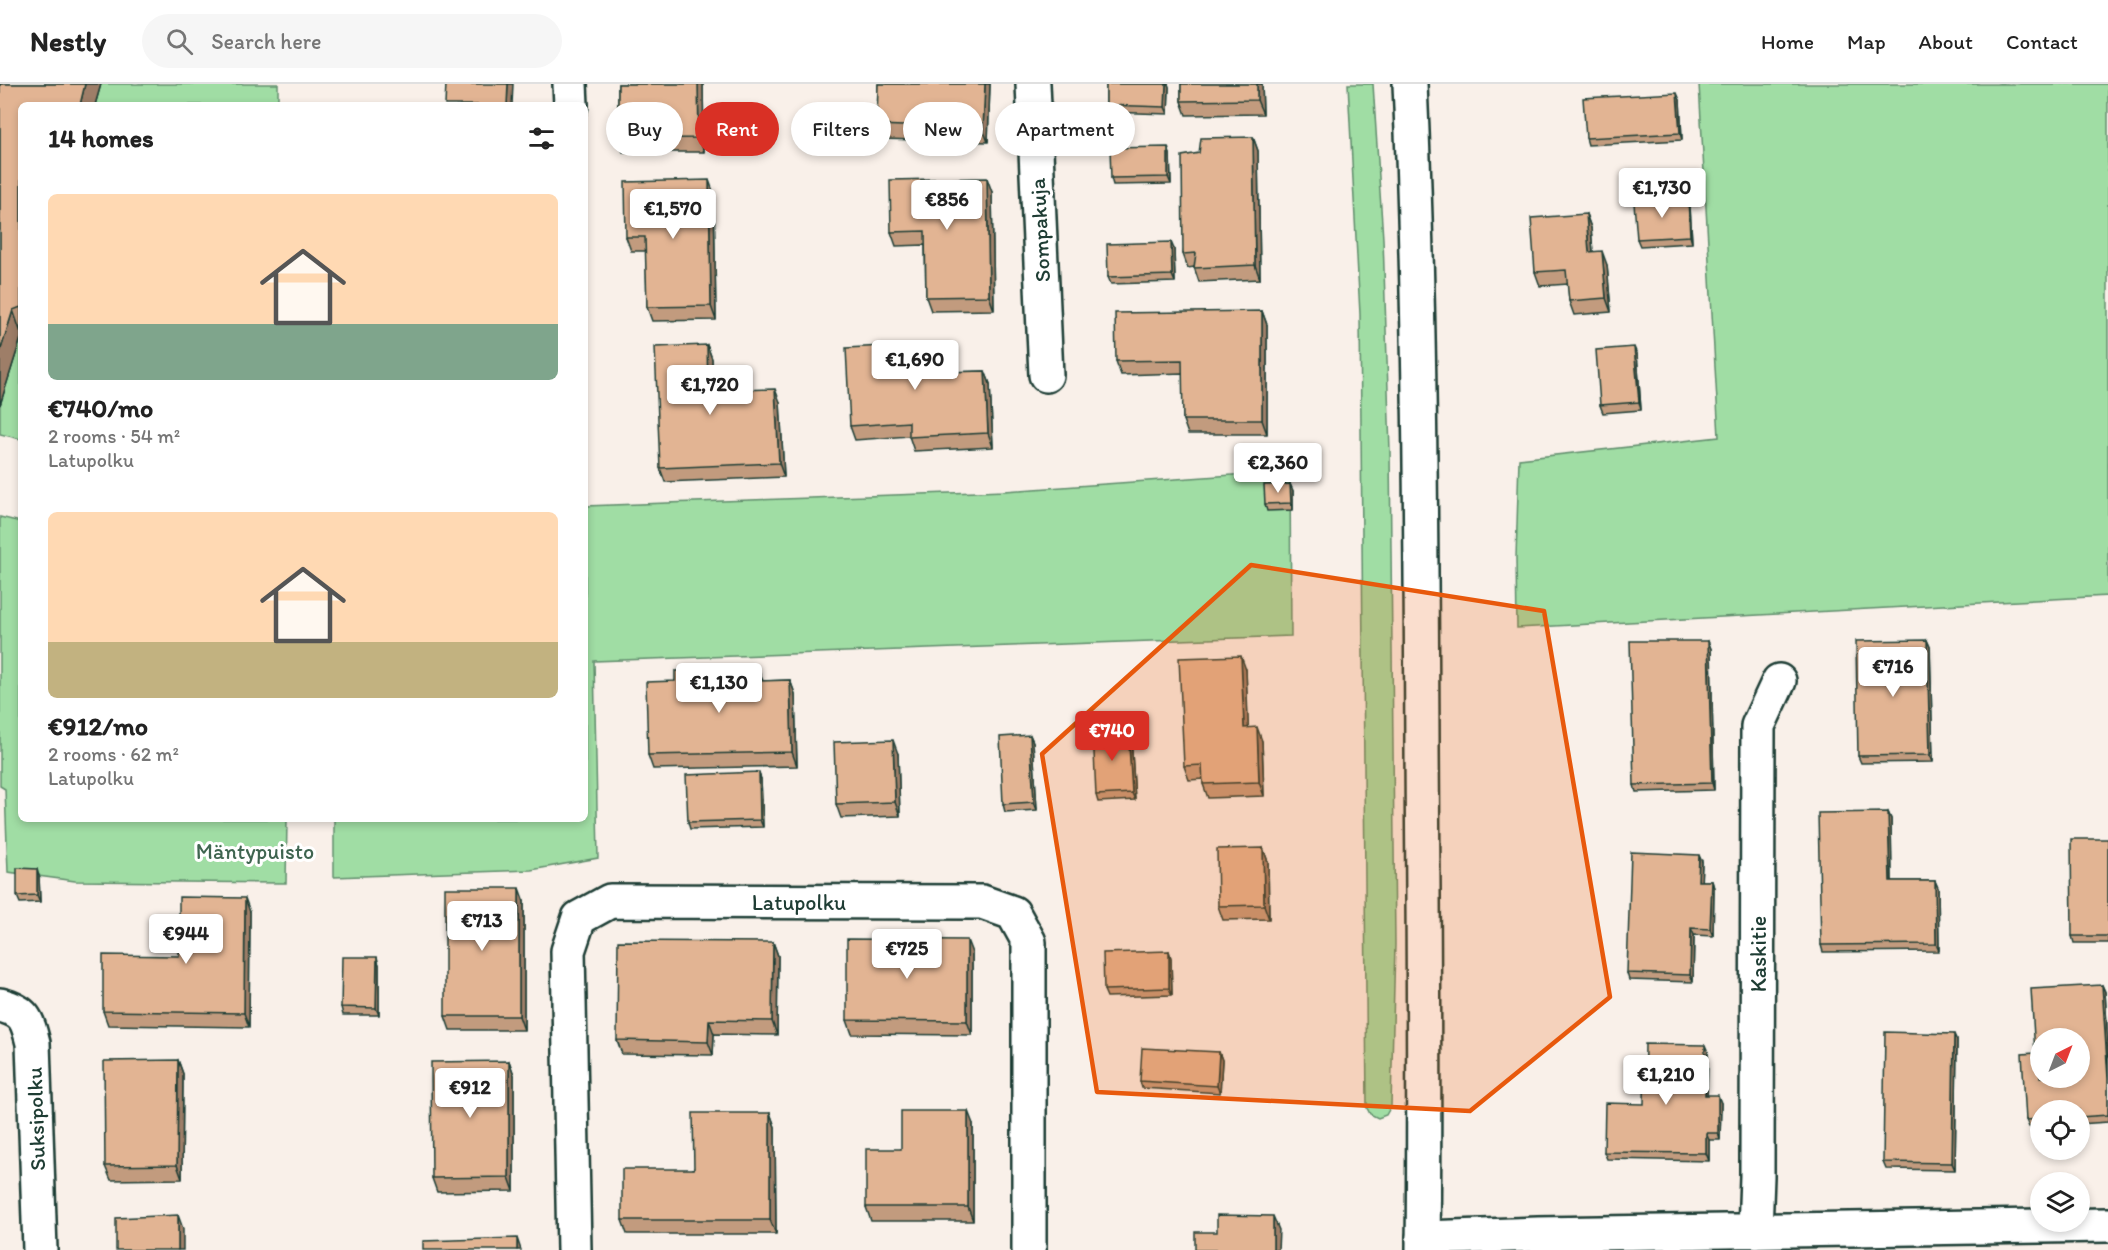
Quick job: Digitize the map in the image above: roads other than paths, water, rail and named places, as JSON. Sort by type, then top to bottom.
[{"type":"street","points":[[570,84],[571,102]]},
{"type":"street","name":"Sompakuja","points":[[1033,84],[1046,375]]},
{"type":"street","points":[[1410,84],[1416,210],[1421,540],[1423,1244],[1538,1234],[2108,1225]]},
{"type":"street","name":"Kaskitie","points":[[1755,1231],[1758,726],[1779,681]]},
{"type":"street","name":"Latupolku","points":[[574,1250],[568,951],[579,918],[610,902],[982,902],[1013,913],[1029,942],[1029,1250]]},
{"type":"street","name":"Suksipolku","points":[[0,1005],[15,1009],[28,1022],[33,1043],[40,1250]]},
{"type":"park label","name":"Mäntypuisto","points":[[255,851]]}]
